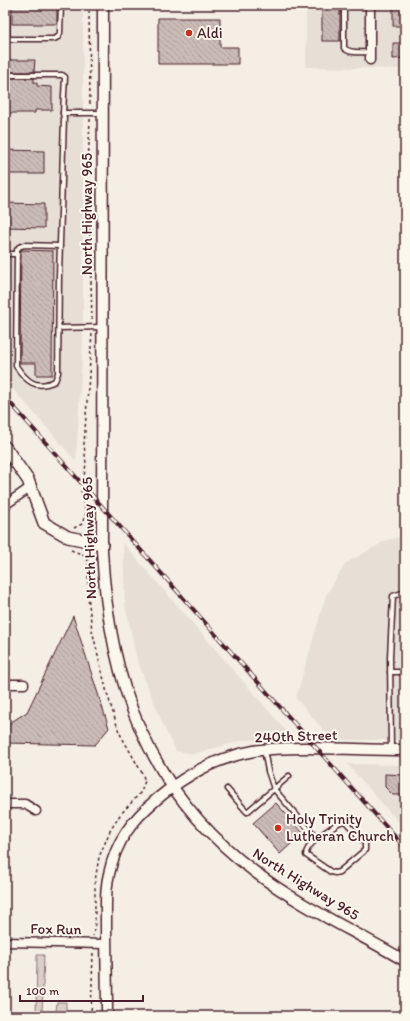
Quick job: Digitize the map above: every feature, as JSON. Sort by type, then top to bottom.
[{"type":"main road","points":[[5,447],[28,480],[44,523],[68,537],[102,544]]},
{"type":"street","name":"North Highway 965","points":[[102,5],[102,114],[97,326],[102,544],[104,582],[112,643],[122,682],[141,731],[172,787],[205,827],[228,850],[255,872],[299,901],[405,961]]},
{"type":"street","points":[[370,5],[370,56]]},
{"type":"street","points":[[5,505],[31,487]]},
{"type":"street","points":[[5,684],[24,684]]},
{"type":"street","name":"240th Street","points":[[107,1016],[106,944],[108,876],[116,851],[124,835],[144,810],[172,787],[201,770],[234,755],[264,749],[317,748],[405,750]]},
{"type":"street","points":[[5,804],[25,804],[36,811]]},
{"type":"street","name":"Fox Run","points":[[5,942],[106,944]]},
{"type":"lane","points":[[7,5],[6,39],[54,39],[58,37],[60,33],[61,5]]},
{"type":"lane","points":[[344,5],[344,48],[346,51],[370,56]]},
{"type":"lane","points":[[5,75],[62,75],[65,77],[58,373],[55,381],[48,385],[40,386],[33,384],[26,379],[18,369],[15,362],[16,254],[17,250],[24,245],[60,246]]},
{"type":"lane","points":[[63,113],[102,114]]},
{"type":"lane","points":[[5,254],[16,254]]},
{"type":"lane","points":[[59,328],[97,326]]},
{"type":"lane","points":[[391,750],[390,672],[393,596],[405,592]]},
{"type":"lane","points":[[390,672],[405,672]]},
{"type":"lane","points":[[264,749],[268,771],[274,789],[317,839]]},
{"type":"lane","points":[[227,789],[247,812],[289,776]]},
{"type":"lane","points":[[345,821],[366,846],[365,850],[339,872],[331,872],[306,855],[305,852],[309,845],[317,839],[340,822],[345,821]]},
{"type":"path","points":[[71,528],[82,524],[86,513],[82,494],[86,464],[84,444],[97,326],[88,174],[90,114],[88,5]]},
{"type":"path","points":[[71,550],[84,555],[88,561],[89,607],[96,649],[116,725],[144,777],[145,785],[138,795]]},
{"type":"path","points":[[91,1016],[93,944]]},
{"type":"shaded area","points":[[5,5],[83,5],[83,340],[76,461],[5,380]]},
{"type":"shaded area","points":[[306,5],[405,5],[405,69],[306,67]]},
{"type":"shaded area","points":[[405,536],[405,740],[332,740],[296,698],[326,595],[346,563],[387,540]]},
{"type":"shaded area","points":[[123,543],[293,739],[244,740],[193,754],[176,751],[164,727],[137,660],[125,605]]},
{"type":"shaded area","points":[[347,764],[405,765],[405,829]]},
{"type":"shaded area","points":[[37,955],[44,955],[42,1014],[89,1016],[36,1016]]},
{"type":"shaded area","points":[[57,1002],[66,1002],[66,1011],[56,1011]]},
{"type":"building","points":[[12,5],[57,5],[57,24],[12,24]]},
{"type":"building","points":[[322,5],[340,5],[340,41],[322,41]]},
{"type":"building","points":[[393,6],[405,6],[405,26],[393,26]]},
{"type":"building","name":"Aldi","points":[[158,18],[220,18],[220,47],[238,47],[238,64],[158,64]]},
{"type":"building","points":[[393,43],[405,43],[405,58],[393,59]]},
{"type":"building","points":[[5,60],[35,60],[34,72],[5,72]]},
{"type":"building","points":[[5,78],[34,78],[34,83],[37,83],[37,86],[52,87],[52,110],[35,110],[35,113],[5,113]]},
{"type":"building","points":[[5,150],[44,151],[44,174],[5,174]]},
{"type":"building","points":[[5,203],[44,204],[44,228],[5,227]]},
{"type":"building","points":[[21,250],[53,251],[52,375],[36,375],[36,363],[20,363]]},
{"type":"building","points":[[73,616],[109,728],[95,745],[5,743],[5,726],[27,712]]},
{"type":"building","points":[[385,774],[405,775],[405,795],[393,795],[385,787]]},
{"type":"building","name":"Holy Trinity Lutheran Church","points":[[276,803],[303,833],[280,854],[253,823]]},
{"type":"railway","points":[[5,397],[405,848]]},
{"type":"place","name":"Aldi","points":[[189,33]]},
{"type":"place","name":"Holy Trinity Lutheran Church","points":[[278,828]]}]
